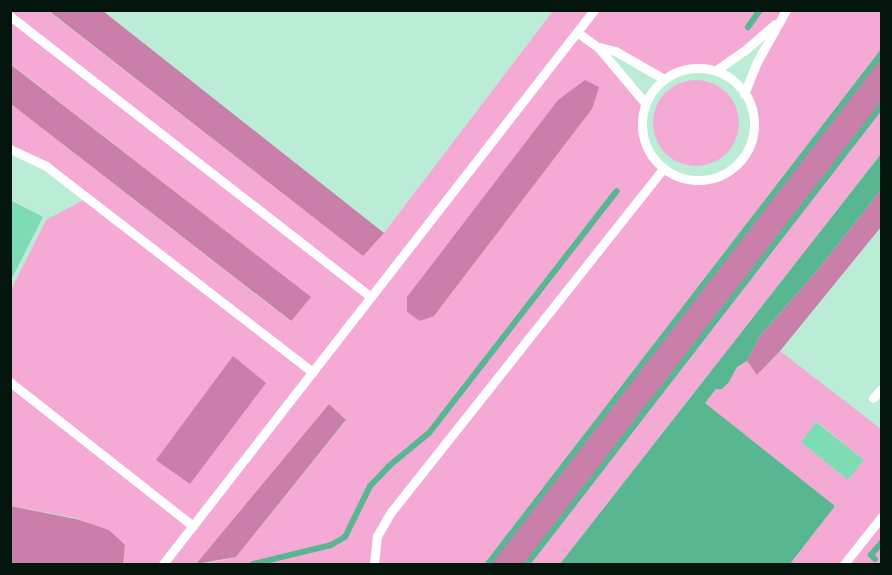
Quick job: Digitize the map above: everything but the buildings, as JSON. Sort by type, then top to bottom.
[{"type":"lane","points":[[163,564],[594,10]]},
{"type":"lane","points":[[715,71],[744,51],[777,22],[786,10]]},
{"type":"lane","points":[[10,16],[371,297]]},
{"type":"lane","points":[[744,94],[777,22]]},
{"type":"lane","points":[[577,32],[598,47],[645,103]]},
{"type":"lane","points":[[598,47],[615,51],[664,78]]},
{"type":"lane","points":[[702,68],[715,71],[738,85],[749,101],[754,121],[751,141],[742,159],[727,172],[708,179],[688,179],[664,168],[654,160],[644,142],[641,122],[645,103],[664,78],[682,70],[702,68]]},
{"type":"lane","points":[[10,149],[46,166],[313,372]]},
{"type":"lane","points":[[374,564],[377,536],[391,512],[664,168]]},
{"type":"lane","points":[[10,382],[193,526]]},
{"type":"lane","points":[[873,398],[882,388]]},
{"type":"lane","points":[[844,564],[882,516]]},
{"type":"shaded area","points":[[11,11],[48,11],[363,256],[384,233],[553,11],[881,11],[881,53],[488,564],[204,564],[236,557],[346,421],[329,404],[196,564],[123,564],[125,545],[76,518],[11,506],[10,292],[46,220],[87,198],[46,166],[11,149],[11,104],[290,321],[310,297],[11,64]],"holes":[[[776,24],[744,94],[749,101],[754,121],[751,141],[742,159],[727,172],[708,179],[688,179],[670,172],[654,160],[644,142],[641,122],[645,103],[599,48],[664,79],[682,70],[702,68],[715,71]],[[598,87],[592,109],[434,316]]]},
{"type":"shaded area","points":[[49,11],[103,11],[384,233],[363,256]]},
{"type":"shaded area","points":[[881,53],[881,105],[527,564],[488,564]]},
{"type":"shaded area","points":[[10,64],[311,297],[291,321],[11,104]]},
{"type":"shaded area","points":[[585,80],[599,87],[592,109],[434,316],[420,321],[407,312],[407,297],[558,100]]},
{"type":"shaded area","points":[[696,80],[720,87],[732,99],[739,123],[732,147],[720,159],[696,166],[672,159],[660,147],[653,123],[660,99],[672,87]]},
{"type":"shaded area","points":[[881,105],[881,154],[560,564],[527,564]]},
{"type":"shaded area","points":[[881,154],[881,190],[816,272],[759,337],[747,361],[737,367],[729,382],[722,389],[716,389],[705,403],[835,506],[790,564],[560,564]]},
{"type":"shaded area","points":[[881,190],[881,227],[780,351],[757,375],[747,361],[759,337],[816,272]]},
{"type":"shaded area","points":[[780,351],[881,429],[881,564],[790,564],[835,506],[705,403],[716,389],[729,382],[737,367],[747,361],[757,375]],"holes":[[[817,422],[864,460],[848,480],[801,442]]]},
{"type":"shaded area","points":[[233,356],[266,383],[190,484],[156,460]]},
{"type":"shaded area","points":[[329,404],[346,420],[236,557],[196,564]]},
{"type":"shaded area","points":[[10,506],[76,519],[109,530],[125,545],[123,564],[16,564],[11,562]]},
{"type":"waterway","points":[[748,27],[760,10]]},
{"type":"waterway","points":[[488,564],[882,53]]},
{"type":"waterway","points":[[527,564],[882,105]]},
{"type":"waterway","points":[[253,564],[331,545],[345,537],[370,486],[389,466],[429,433],[617,191]]},
{"type":"waterway","points":[[875,559],[871,555],[882,542]]}]
